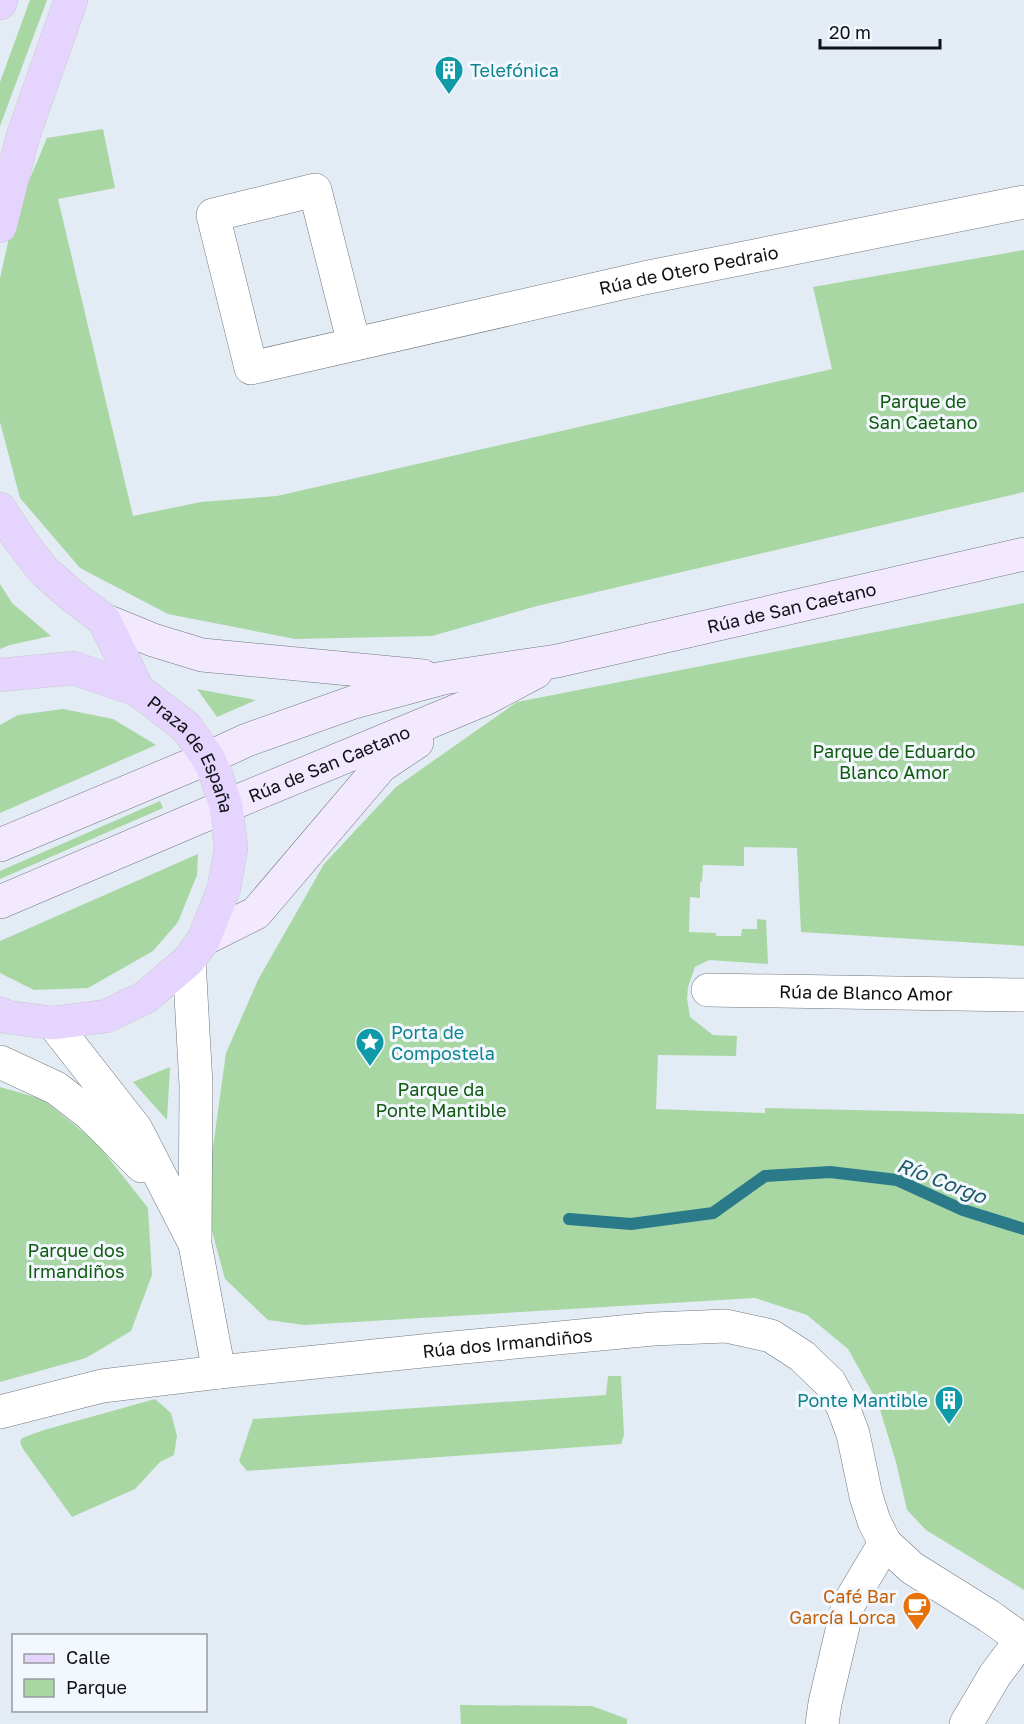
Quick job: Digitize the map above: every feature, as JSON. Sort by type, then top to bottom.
[{"type":"main road","points":[[0,226],[23,136],[71,0]]},
{"type":"main road","points":[[0,509],[43,570],[104,620],[138,690]]},
{"type":"main road","name":"Praza de España","points":[[0,675],[73,668],[138,690],[186,727],[208,758],[226,806],[231,848],[224,888],[196,950],[146,997],[106,1016],[53,1023],[2,1017]]},
{"type":"street","name":"Rúa de Otero Pedraio","points":[[354,344],[315,190],[213,215],[251,368],[644,278],[1024,202]]},
{"type":"street","name":"Rúa de San Caetano","points":[[0,844],[247,740],[354,702],[443,678],[557,661],[1024,554]]},
{"type":"street","points":[[104,620],[153,640],[202,655],[443,678]]},
{"type":"street","name":"Rúa de San Caetano","points":[[0,902],[485,699],[557,661]]},
{"type":"street","points":[[196,950],[256,913],[381,766],[485,699]]},
{"type":"street","name":"Praza de España","points":[[196,950],[196,1084],[190,1234],[219,1372]]},
{"type":"street","name":"Rúa de Blanco Amor","points":[[708,990],[1024,995]]},
{"type":"street","name":"Praza de España","points":[[53,1023],[136,1129],[190,1234]]},
{"type":"street","name":"Praza de España","points":[[0,1062],[56,1088],[91,1115],[139,1161],[190,1234]]},
{"type":"street","name":"Rúa dos Irmandiños","points":[[0,1412],[102,1386],[219,1372],[653,1329],[726,1326],[771,1336],[802,1356],[831,1383],[853,1434],[866,1496],[874,1521],[885,1543]]},
{"type":"street","points":[[822,1724],[848,1605],[885,1543],[912,1568],[1023,1640],[995,1675],[966,1724]]},
{"type":"green space","points":[[30,0],[47,0],[0,126],[0,82]]},
{"type":"green space","name":"Parque de San Caetano","points":[[103,129],[115,188],[58,199],[133,516],[201,502],[277,496],[832,369],[813,287],[1024,250],[1024,492],[537,606],[432,636],[295,639],[168,614],[80,568],[20,498],[0,422],[0,278],[14,216],[47,138]]},
{"type":"green space","points":[[0,584],[12,603],[51,636],[0,649]]},
{"type":"green space","name":"Parque da Ponte Mantible","points":[[1024,603],[1024,946],[801,932],[797,848],[744,847],[744,866],[703,865],[700,898],[690,897],[689,932],[716,933],[716,936],[741,936],[742,929],[757,929],[757,919],[766,920],[768,964],[709,960],[695,967],[688,987],[690,1017],[713,1035],[737,1036],[736,1056],[658,1055],[656,1109],[765,1113],[765,1108],[1024,1114],[1024,1590],[926,1530],[907,1510],[896,1462],[878,1403],[848,1349],[807,1315],[755,1298],[304,1325],[268,1320],[225,1279],[205,1205],[226,1053],[258,980],[324,864],[396,787],[517,702]]},
{"type":"green space","points":[[197,689],[256,700],[217,717]]},
{"type":"green space","points":[[63,709],[113,719],[156,745],[0,813],[0,725],[18,715]]},
{"type":"green space","points":[[160,801],[163,808],[0,879],[0,871]]},
{"type":"green space","points":[[198,854],[197,875],[178,922],[153,951],[88,988],[34,990],[0,973],[0,941]]},
{"type":"green space","points":[[170,1067],[167,1120],[133,1082]]},
{"type":"green space","name":"Parque dos Irmandiños","points":[[0,1087],[42,1099],[96,1142],[148,1208],[152,1275],[131,1331],[86,1358],[0,1382]]},
{"type":"green space","points":[[608,1376],[621,1376],[624,1435],[621,1444],[247,1471],[239,1461],[253,1419],[606,1395]]},
{"type":"green space","points":[[155,1399],[171,1413],[177,1436],[174,1455],[160,1462],[135,1489],[72,1517],[23,1449],[20,1442],[22,1438]]},
{"type":"green space","points":[[460,1705],[592,1706],[627,1719],[627,1724],[461,1724]]},
{"type":"waterway","name":"Río Corgo","points":[[569,1219],[631,1224],[713,1213],[765,1176],[830,1172],[897,1180],[963,1210],[1024,1229]]},
{"type":"place","name":"Telefónica","points":[[449,96]]},
{"type":"place","name":"Porta de Compostela","points":[[370,1068]]},
{"type":"place","name":"Ponte Mantible","points":[[949,1426]]},
{"type":"place","name":"Café Bar García Lorca","points":[[917,1632]]},
{"type":"park label","name":"Parque de Eduardo Blanco Amor","points":[[894,762]]}]
